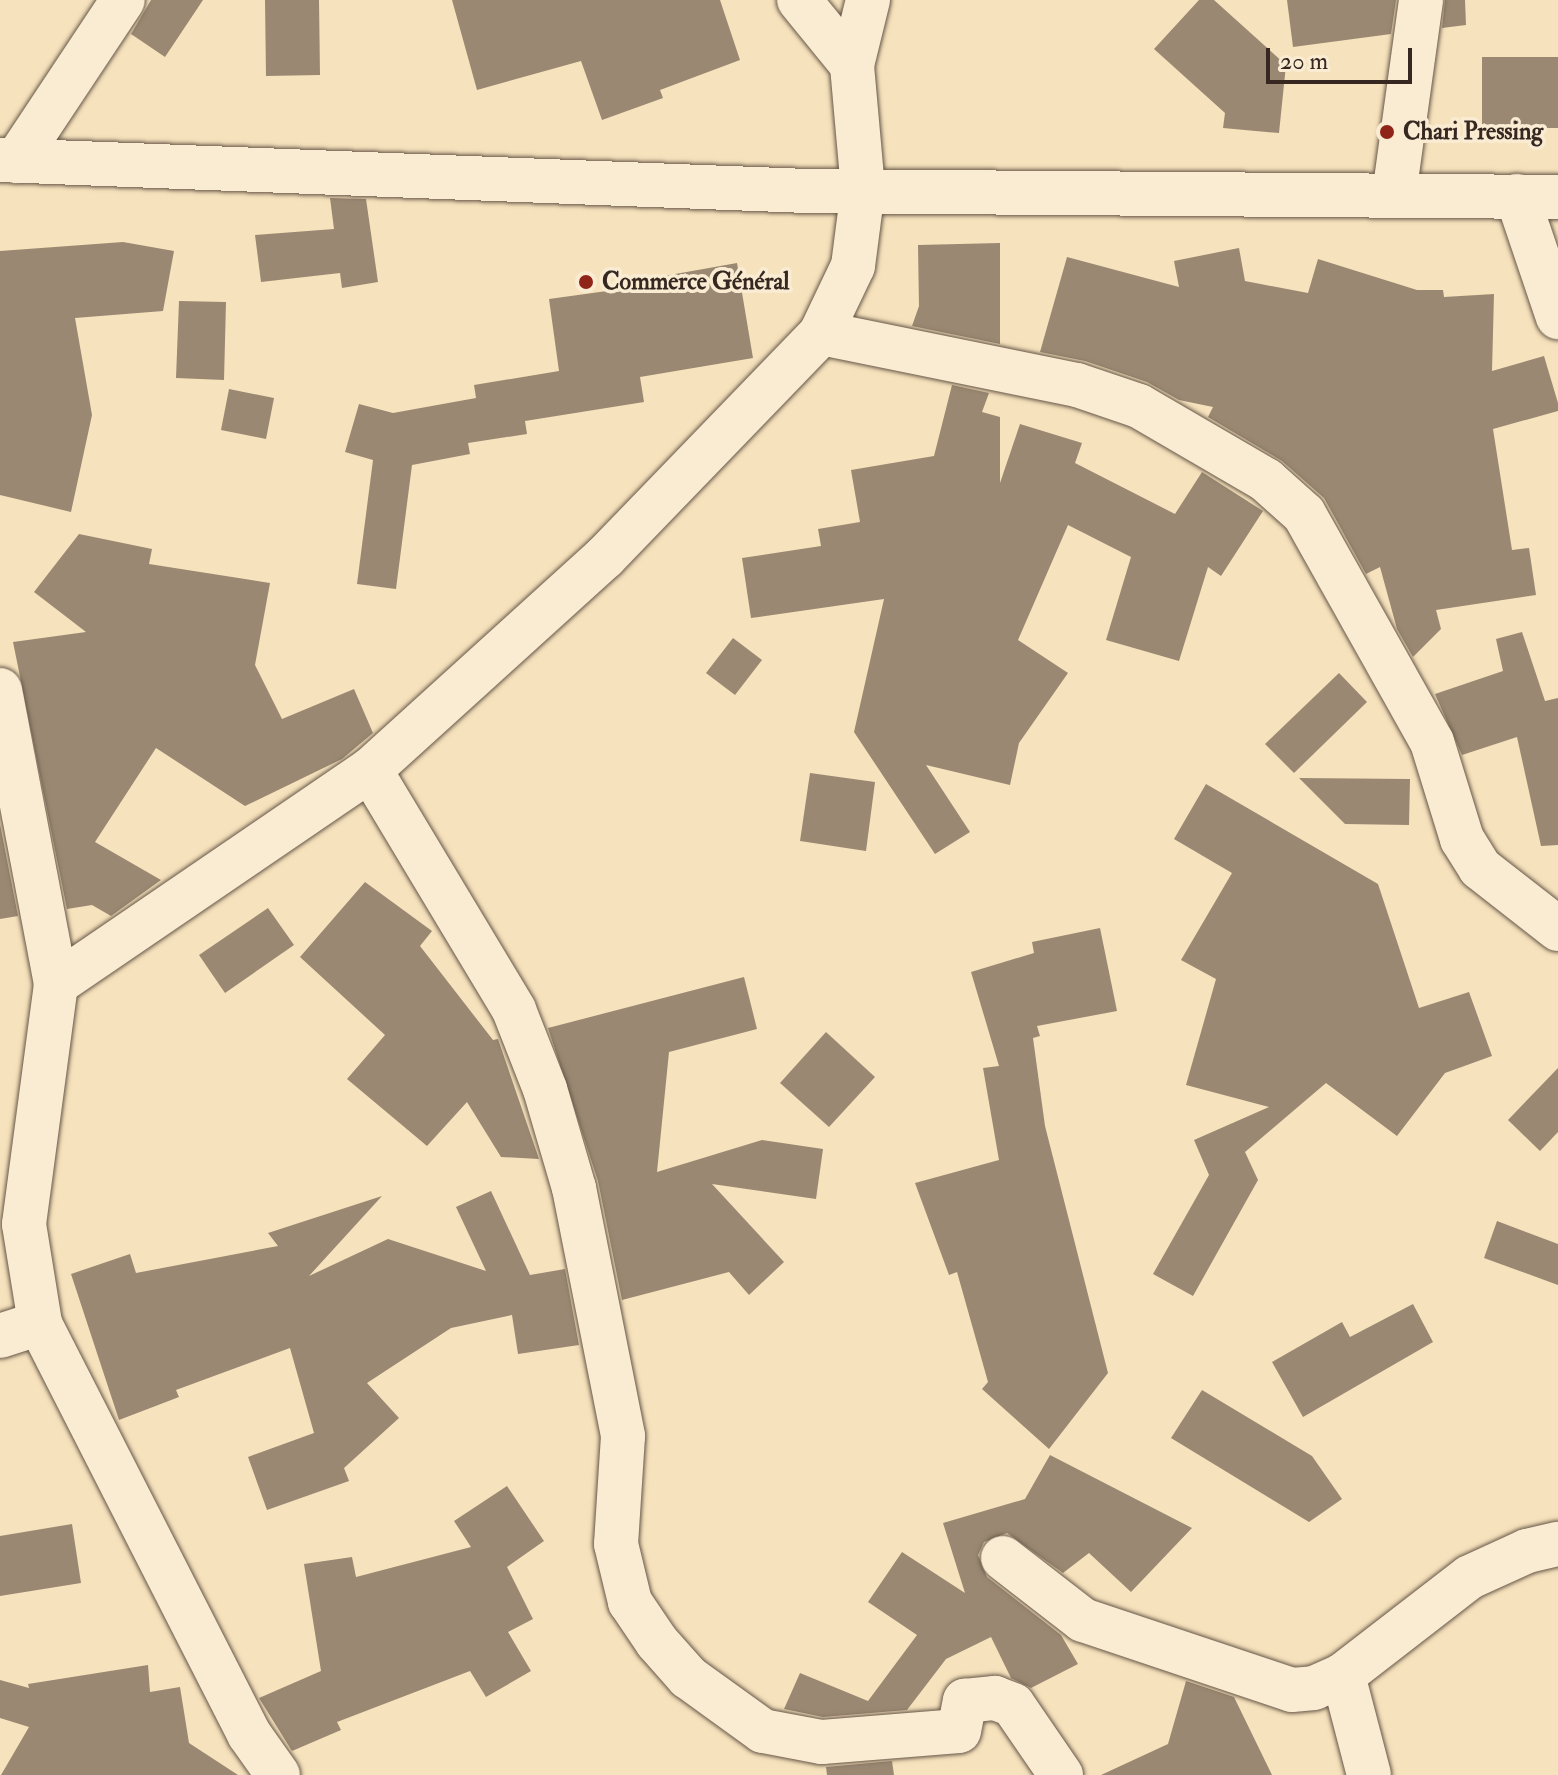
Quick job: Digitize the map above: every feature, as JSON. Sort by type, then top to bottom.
[{"type":"street","points":[[8,160],[123,0]]},
{"type":"street","points":[[799,0],[852,65]]},
{"type":"street","points":[[56,984],[370,770],[605,557],[821,333],[853,266],[863,189],[852,65],[868,0]]},
{"type":"street","points":[[1394,195],[1421,0]]},
{"type":"street","points":[[8,160],[863,189],[1537,196],[1558,317]]},
{"type":"street","points":[[821,333],[1077,385],[1151,412],[1266,480],[1304,514],[1432,742],[1462,839],[1480,868],[1558,929]]},
{"type":"street","points":[[0,690],[56,984],[24,1224],[20,1330],[249,1734],[278,1775]]},
{"type":"street","points":[[370,770],[514,1010],[545,1089],[574,1188],[623,1436],[616,1544],[630,1602],[657,1642],[688,1677],[763,1731],[822,1742],[959,1731],[965,1701],[995,1698],[1013,1705],[1061,1775]]},
{"type":"street","points":[[1003,1558],[1083,1620],[1292,1690],[1314,1688],[1343,1675],[1470,1577],[1527,1551],[1558,1544]]},
{"type":"street","points":[[1343,1675],[1369,1775]]},
{"type":"building","points":[[151,0],[203,0],[165,57],[131,34]]},
{"type":"building","points":[[265,0],[319,0],[320,75],[266,76]]},
{"type":"building","points":[[452,0],[720,0],[740,60],[660,90],[663,98],[602,120],[581,61],[477,90]]},
{"type":"building","points":[[1199,0],[1214,0],[1286,65],[1279,133],[1223,128],[1225,113],[1154,49]]},
{"type":"building","points":[[1287,0],[1396,0],[1391,34],[1293,47]]},
{"type":"building","points":[[1445,0],[1465,0],[1466,25],[1442,28]]},
{"type":"building","points":[[1482,57],[1558,57],[1558,128],[1482,128]]},
{"type":"building","points":[[330,198],[366,199],[378,282],[342,288],[340,273],[261,282],[255,235],[334,229]]},
{"type":"building","points":[[123,242],[174,251],[163,311],[75,318],[92,415],[71,512],[0,495],[0,251]]},
{"type":"building","points":[[1000,243],[1000,344],[912,326],[919,306],[918,245]]},
{"type":"building","points":[[1239,248],[1245,281],[1308,293],[1318,259],[1417,290],[1443,290],[1444,297],[1494,294],[1492,371],[1544,356],[1558,403],[1558,411],[1493,429],[1512,550],[1529,548],[1536,595],[1436,610],[1441,629],[1413,657],[1397,629],[1380,567],[1366,574],[1324,498],[1282,461],[1208,417],[1213,407],[1179,400],[1147,382],[1085,361],[1040,352],[1067,257],[1179,287],[1174,261]]},
{"type":"building","points":[[737,263],[753,358],[640,377],[644,402],[525,421],[527,434],[468,443],[470,454],[412,465],[396,589],[357,584],[373,460],[345,452],[359,404],[393,413],[476,398],[474,385],[559,371],[549,299],[665,283],[664,276]]},
{"type":"building","points":[[179,301],[226,302],[224,380],[176,378]]},
{"type":"building","points":[[952,385],[989,393],[982,412],[1000,417],[1000,483],[1020,424],[1082,443],[1075,463],[1175,514],[1202,472],[1263,511],[1221,576],[1208,567],[1179,661],[1106,640],[1131,557],[1068,525],[1018,640],[1068,673],[1019,743],[1010,785],[926,765],[970,832],[935,854],[854,732],[884,599],[751,618],[742,558],[821,546],[818,529],[860,522],[851,470],[934,456]]},
{"type":"building","points":[[229,389],[274,398],[266,439],[221,430]]},
{"type":"building","points":[[79,534],[152,549],[149,564],[270,583],[255,665],[282,719],[354,689],[373,733],[342,759],[245,806],[156,748],[95,842],[161,880],[111,916],[92,905],[67,909],[13,642],[86,632],[34,592]]},
{"type":"building","points":[[1522,632],[1545,701],[1558,698],[1558,845],[1541,846],[1517,737],[1462,755],[1435,694],[1503,671],[1496,639]]},
{"type":"building","points":[[733,638],[762,660],[735,695],[706,673]]},
{"type":"building","points":[[1339,673],[1367,702],[1294,773],[1265,744]]},
{"type":"building","points":[[810,773],[875,782],[866,851],[800,841]]},
{"type":"building","points":[[1299,778],[1410,779],[1409,825],[1345,824]]},
{"type":"building","points":[[1206,784],[1378,884],[1419,1008],[1469,992],[1492,1056],[1445,1073],[1397,1136],[1326,1083],[1245,1152],[1258,1180],[1193,1296],[1153,1274],[1209,1175],[1194,1140],[1269,1107],[1186,1085],[1216,979],[1181,960],[1232,873],[1174,839]]},
{"type":"building","points":[[0,824],[18,916],[0,919]]},
{"type":"building","points":[[365,882],[432,931],[420,946],[493,1040],[498,1039],[539,1159],[501,1157],[467,1102],[427,1146],[347,1079],[385,1035],[300,957]]},
{"type":"building","points":[[268,908],[294,945],[225,993],[199,955]]},
{"type":"building","points":[[1100,928],[1117,1011],[1037,1026],[1040,1036],[1033,1038],[1045,1126],[1108,1373],[1049,1449],[982,1389],[988,1382],[957,1272],[949,1275],[915,1183],[999,1160],[983,1068],[999,1066],[971,972],[1034,953],[1032,942]]},
{"type":"building","points":[[744,977],[757,1029],[669,1052],[657,1172],[762,1140],[823,1149],[816,1199],[712,1184],[784,1262],[749,1295],[729,1272],[622,1300],[598,1181],[548,1028]]},
{"type":"building","points":[[826,1032],[875,1077],[829,1127],[780,1083]]},
{"type":"building","points":[[1558,1068],[1558,1132],[1540,1151],[1508,1120]]},
{"type":"building","points":[[491,1191],[530,1275],[565,1269],[579,1345],[518,1354],[512,1315],[451,1328],[367,1383],[399,1418],[344,1468],[349,1481],[267,1510],[248,1457],[314,1433],[290,1348],[176,1390],[179,1397],[119,1420],[71,1274],[130,1254],[136,1273],[278,1246],[268,1233],[382,1196],[309,1276],[388,1239],[486,1271],[456,1207]]},
{"type":"building","points":[[1497,1221],[1558,1244],[1558,1285],[1484,1258]]},
{"type":"building","points":[[1413,1304],[1433,1342],[1303,1417],[1272,1362],[1342,1322],[1350,1337]]},
{"type":"building","points":[[1202,1390],[1312,1456],[1342,1499],[1309,1522],[1171,1438]]},
{"type":"building","points":[[1050,1455],[1192,1528],[1131,1592],[1089,1553],[1063,1573],[1007,1533],[984,1542],[978,1555],[987,1577],[1061,1635],[1078,1664],[1031,1688],[1011,1678],[991,1637],[946,1659],[907,1710],[823,1717],[784,1709],[800,1673],[868,1701],[917,1635],[868,1602],[902,1552],[965,1593],[943,1523],[1025,1499]]},
{"type":"building","points":[[507,1486],[544,1541],[507,1567],[533,1619],[508,1632],[531,1671],[486,1697],[470,1671],[337,1722],[341,1730],[292,1751],[259,1698],[321,1671],[304,1564],[352,1557],[356,1577],[471,1547],[454,1521]]},
{"type":"building","points":[[72,1524],[81,1583],[0,1596],[0,1536]]},
{"type":"building","points":[[148,1665],[150,1692],[180,1687],[189,1743],[238,1775],[1,1775],[29,1727],[0,1718],[0,1680],[29,1688],[28,1684]]},
{"type":"building","points":[[1186,1681],[1234,1697],[1272,1775],[1101,1775],[1168,1744]]},
{"type":"building","points":[[892,1761],[894,1775],[827,1775],[826,1767]]},
{"type":"place","name":"Chari Pressing","points":[[1387,132]]},
{"type":"place","name":"Commerce Général","points":[[586,282]]}]
